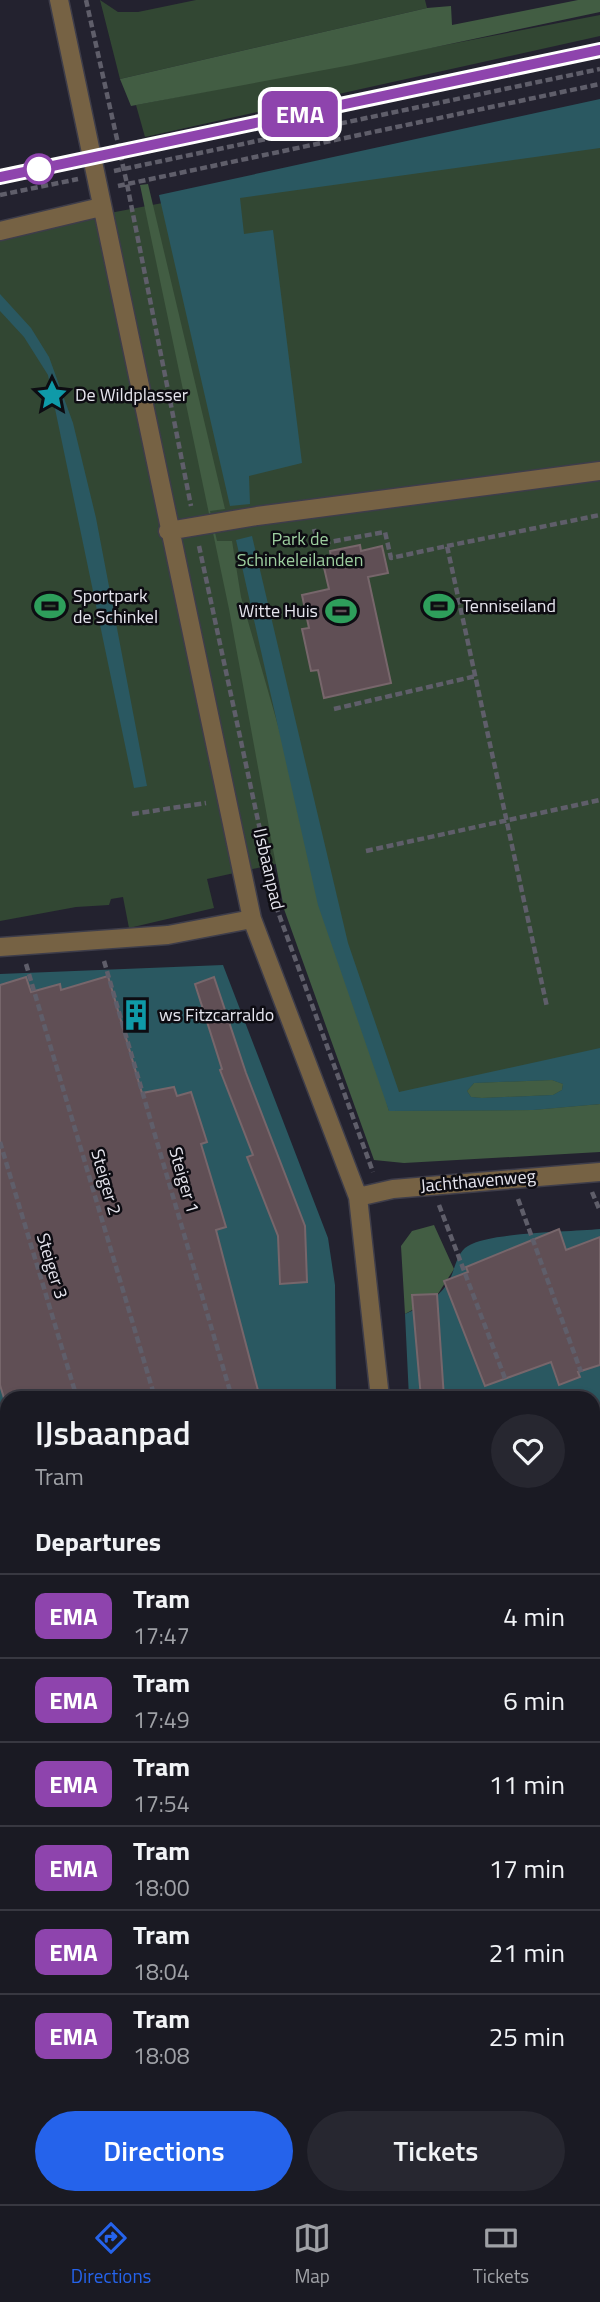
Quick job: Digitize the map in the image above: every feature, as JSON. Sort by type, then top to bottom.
[{"type":"street","name":"IJsbaanpad","points":[[59,0],[168,531],[252,919],[358,1197],[379,1391]]},
{"type":"street","points":[[0,231],[101,207]]},
{"type":"street","points":[[168,531],[268,514],[600,471]]},
{"type":"street","name":"IJsbaanpad","points":[[0,947],[168,935],[233,925],[252,919]]},
{"type":"street","name":"Jachthavenweg","points":[[358,1197],[430,1185],[600,1172]]},
{"type":"path","name":"IJsbaanpad","points":[[86,0],[202,525],[277,909],[374,1170],[358,1197]]},
{"type":"path","points":[[124,169],[600,69]]},
{"type":"path","points":[[127,184],[600,84]]},
{"type":"path","points":[[0,195],[76,180]]},
{"type":"path","points":[[308,509],[318,544],[385,532],[391,558],[600,515]]},
{"type":"path","points":[[447,546],[547,1007]]},
{"type":"path","points":[[334,709],[475,676]]},
{"type":"path","points":[[366,851],[600,800]]},
{"type":"path","points":[[132,814],[207,803]]},
{"type":"path","name":"Steiger 1","points":[[108,970],[230,1391]]},
{"type":"path","name":"Steiger 2","points":[[30,973],[153,1391]]},
{"type":"path","name":"Steiger 3","points":[[0,1142],[75,1391]]},
{"type":"path","points":[[510,1178],[580,1372]]},
{"type":"path","points":[[430,1185],[506,1381]]},
{"type":"green space","points":[[100,0],[118,12],[138,12],[196,0],[425,0],[427,8],[120,79]]},
{"type":"green space","points":[[578,0],[600,0],[600,12],[351,65],[131,106],[120,79],[427,8],[451,6],[452,25]]},
{"type":"green space","points":[[600,15],[600,36],[145,137],[136,105]]},
{"type":"green space","name":"Park de Schinkeleilanden","points":[[600,124],[600,1104],[387,1137],[285,862],[207,879],[214,908],[129,928],[123,897],[111,899],[109,905],[76,907],[0,921],[0,237],[73,220],[536,132]]},
{"type":"green space","points":[[148,184],[225,509],[210,511],[217,541],[232,541],[241,597],[389,1111],[533,1110],[600,1104],[600,1152],[404,1163],[374,1160],[284,909],[229,609],[140,185]]},
{"type":"green space","points":[[552,1080],[563,1084],[562,1090],[553,1095],[482,1098],[471,1097],[467,1091],[474,1083]]},
{"type":"green space","points":[[434,1225],[454,1269],[436,1297],[405,1314],[401,1246],[412,1231]]},
{"type":"water","points":[[600,99],[600,148],[240,198],[244,234],[273,230],[302,463],[249,476],[250,504],[230,506],[159,195]]},
{"type":"water","points":[[0,294],[31,328],[49,357],[73,423],[96,518],[147,786],[134,788],[48,375],[24,337],[0,311]]},
{"type":"water","points":[[252,536],[348,943],[399,1092],[600,1048],[600,1104],[533,1110],[389,1111],[318,905],[236,540]],"holes":[[[552,1080],[563,1084],[562,1090],[553,1095],[482,1098],[471,1097],[467,1091],[474,1083]]]},
{"type":"water","points":[[223,965],[328,1238],[335,1285],[336,1391],[0,1391],[0,974]]},
{"type":"water","points":[[600,1229],[600,1391],[409,1391],[405,1314],[442,1291],[459,1256],[468,1246],[479,1241],[512,1235]]},
{"type":"building","name":"Witte Huis","points":[[360,545],[361,551],[382,546],[388,573],[368,577],[391,683],[324,698],[318,670],[311,671],[302,629],[309,628],[302,595],[329,589],[322,559],[331,557],[330,551]]},
{"type":"building","points":[[108,976],[142,1093],[174,1087],[177,1096],[191,1092],[207,1142],[201,1144],[226,1227],[216,1230],[258,1391],[2,1391],[0,985],[26,977],[31,992],[60,984],[61,990]]},
{"type":"building","points":[[214,977],[246,1073],[305,1226],[307,1282],[280,1284],[278,1236],[247,1157],[253,1155],[220,1070],[222,1069],[195,984]]},
{"type":"building","points":[[559,1229],[566,1250],[600,1237],[600,1365],[578,1372],[580,1377],[559,1385],[551,1362],[485,1386],[444,1281],[468,1272],[466,1267]]},
{"type":"building","points":[[437,1294],[444,1391],[420,1391],[412,1295]]},
{"type":"railway","points":[[0,177],[600,50]]},
{"type":"tram line","name":"EMA","points":[[0,177],[600,50]]},
{"type":"place","name":"De Wildplasser","points":[[52,395]]},
{"type":"place","name":"Sportpark de Schinkel","points":[[50,606]]},
{"type":"place","name":"Tenniseiland","points":[[439,606]]},
{"type":"place","name":"Witte Huis","points":[[341,611]]},
{"type":"place","name":"ws Fitzcarraldo","points":[[136,1015]]}]
